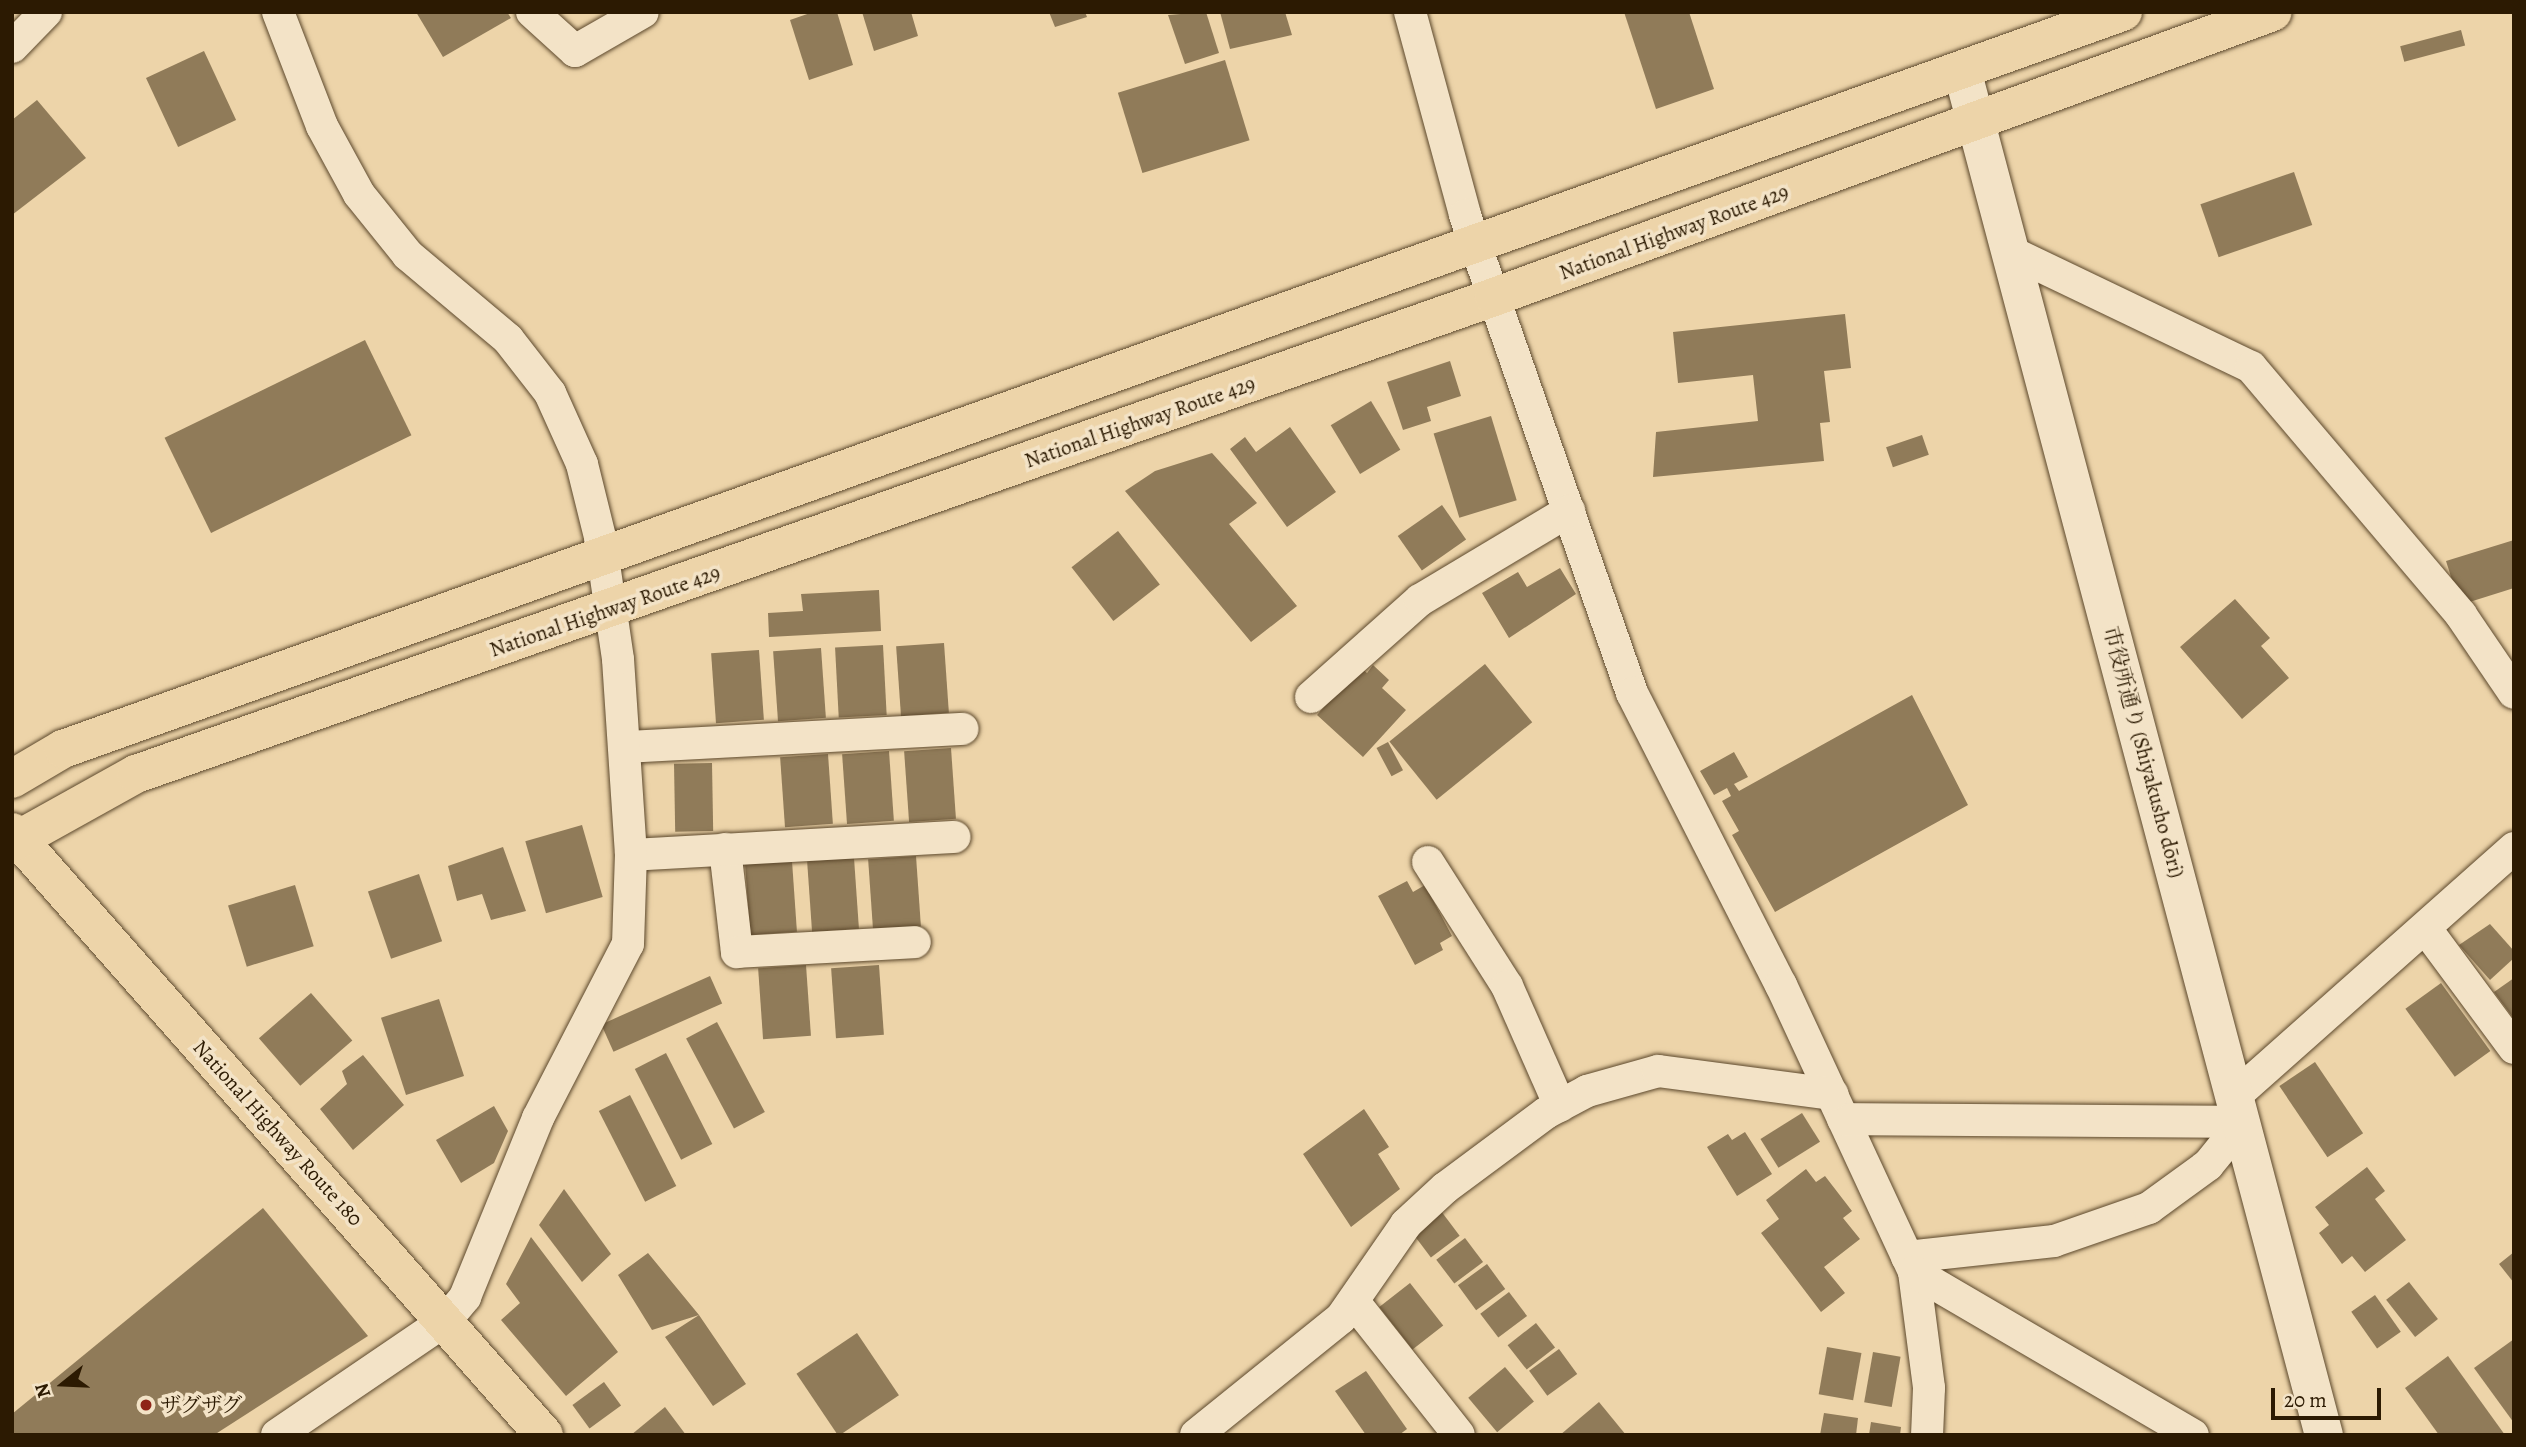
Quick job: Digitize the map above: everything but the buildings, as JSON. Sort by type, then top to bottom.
[{"type":"highway","points":[[12,779],[63,749],[603,560],[1474,242],[2123,12]]},
{"type":"highway","name":"National Highway Route 429","points":[[14,838],[136,775],[1494,297],[2273,12]]},
{"type":"highway","name":"National Highway Route 180","points":[[14,838],[446,1320],[544,1435]]},
{"type":"street","points":[[12,47],[46,12]]},
{"type":"street","points":[[277,1435],[446,1320],[466,1297],[538,1118],[628,944],[631,855],[626,747],[611,610],[582,464],[550,393],[508,339],[408,255],[359,194],[322,126],[278,12]]},
{"type":"street","points":[[532,12],[575,51],[643,12]]},
{"type":"street","points":[[1410,12],[1474,242],[1637,704],[1838,1107],[1911,1264],[1929,1388],[1927,1435]]},
{"type":"street","name":"市役所通り (Shiyakusho dōri)","points":[[1962,70],[2324,1435]]},
{"type":"street","points":[[2011,252],[2251,367],[2461,615],[2514,692]]},
{"type":"street","points":[[1311,696],[1420,600],[1569,512]]},
{"type":"street","points":[[626,747],[963,729]]},
{"type":"street","points":[[631,855],[954,837]]},
{"type":"street","points":[[1911,1264],[2054,1241],[2149,1208],[2208,1165],[2239,1109],[2514,848]]},
{"type":"street","points":[[725,849],[737,952],[915,942]]},
{"type":"street","points":[[1428,862],[1507,986],[1560,1105]]},
{"type":"street","points":[[2426,929],[2514,1048]]},
{"type":"street","points":[[1196,1435],[1353,1302],[1406,1224],[1445,1188],[1560,1105],[1587,1091],[1658,1071],[1838,1107],[2239,1109]]},
{"type":"street","points":[[1911,1264],[2193,1435]]},
{"type":"street","points":[[1353,1302],[1459,1435]]},
{"type":"place","name":"ザグザグ","points":[[146,1405]]}]
